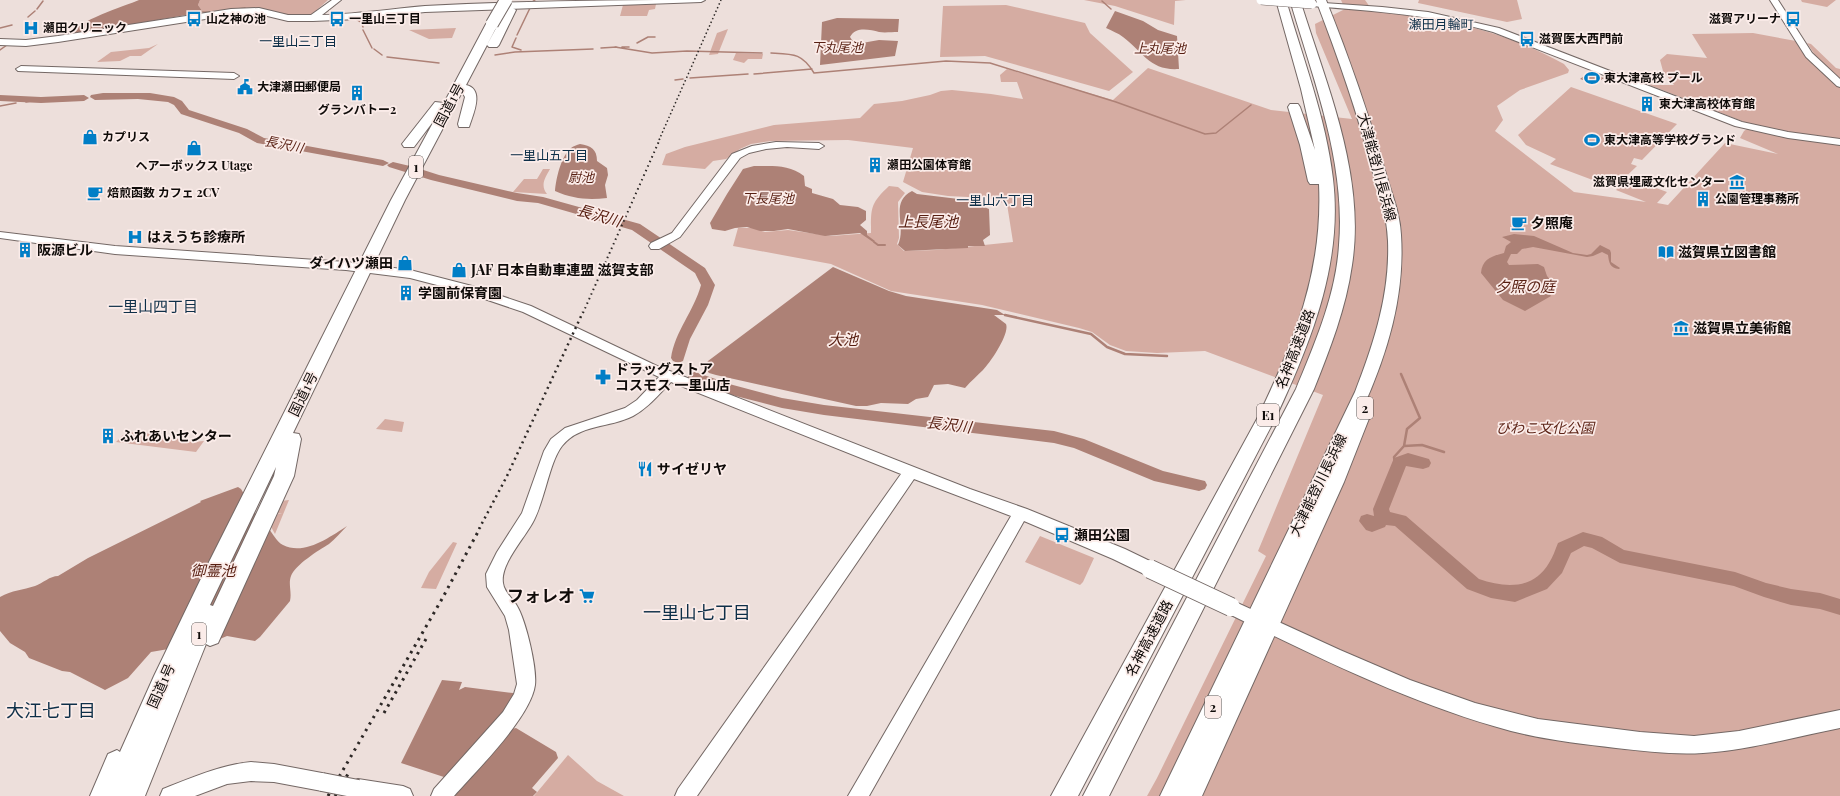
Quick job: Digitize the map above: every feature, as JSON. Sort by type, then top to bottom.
[{"type":"highway","name":"名神高速道路","points":[[1064,796],[1267,417],[1290,369],[1303,335],[1319,277],[1325,244],[1327,209],[1326,180],[1320,142],[1268,1]]},
{"type":"highway","name":"名神高速道路","points":[[1096,796],[1305,390],[1327,336],[1344,271],[1348,215],[1345,184],[1333,129],[1319,2]]},
{"type":"highway","points":[[489,35],[499,3]]},
{"type":"highway","name":"国道1号","points":[[454,100],[465,88],[478,63],[499,3]]},
{"type":"highway","points":[[489,35],[514,3]]},
{"type":"highway","name":"国道1号","points":[[287,438],[388,231],[454,100],[489,35]]},
{"type":"highway","points":[[464,124],[471,97],[470,93],[465,88]]},
{"type":"highway","points":[[409,144],[443,101],[454,100]]},
{"type":"highway","points":[[1290,369],[1310,283],[1318,224],[1317,201],[1312,168],[1307,145],[1294,107]]},
{"type":"highway","points":[[146,796],[176,715],[203,652],[268,478],[287,438]]},
{"type":"highway","points":[[103,796],[162,656],[240,498],[268,478],[287,438]]},
{"type":"highway","name":"国道1号","points":[[117,796],[134,748],[173,659],[268,478]]},
{"type":"highway","name":"国道1号","points":[[132,796],[178,681],[268,478]]},
{"type":"main road","name":"大津能登川長浜線","points":[[1171,796],[1335,482],[1379,374],[1394,320],[1399,294],[1401,235],[1393,182],[1319,2]]},
{"type":"main road","name":"大津能登川長浜線","points":[[1190,796],[1262,622]]},
{"type":"street","points":[[313,18],[337,0]]},
{"type":"street","points":[[0,42],[26,43],[58,39],[232,12],[259,11],[288,18],[313,18],[358,16],[425,9],[701,0]]},
{"type":"street","points":[[1774,0],[1809,54],[1840,84]]},
{"type":"street","points":[[1268,1],[1319,2],[1415,12],[1467,22],[1496,30],[1739,124],[1788,135],[1840,142]]},
{"type":"street","points":[[21,70],[234,76]]},
{"type":"street","points":[[655,246],[676,235],[736,156],[748,149],[771,144],[819,146]]},
{"type":"street","points":[[0,235],[115,250],[287,261],[370,269],[423,276],[506,301],[571,329],[626,357],[668,376],[1021,513],[1113,551],[1262,622],[1434,697],[1512,722],[1570,734],[1641,742],[1705,744],[1761,735],[1840,719]]},
{"type":"street","points":[[441,796],[510,718],[518,707],[524,694],[525,678],[514,617],[497,591],[494,575],[498,564],[518,535],[531,512],[553,447],[563,436],[577,428],[616,418],[638,406],[668,376]]},
{"type":"street","points":[[685,796],[911,471]]},
{"type":"street","points":[[858,796],[1021,513]]},
{"type":"street","points":[[170,796],[228,774],[246,772],[275,773],[403,796]]},
{"type":"green space","points":[[200,0],[328,0],[310,16],[291,16],[231,9],[203,12],[198,5]]},
{"type":"green space","points":[[1084,0],[1186,0],[1175,1],[1174,25],[1115,6]]},
{"type":"green space","name":"びわこ文化公園","points":[[1341,0],[1365,0],[1370,7],[1470,27],[1517,42],[1564,64],[1569,70],[1568,73],[1520,90],[1497,106],[1503,120],[1495,131],[1574,192],[1646,202],[1616,190],[1629,178],[1667,192],[1657,203],[1668,205],[1725,143],[1778,154],[1740,138],[1747,129],[1774,135],[1840,144],[1840,796],[1147,796],[1266,556],[1258,551],[1323,395],[1205,351],[1157,353],[1126,351],[1110,345],[1092,332],[1079,328],[982,305],[891,291],[831,264],[733,246],[738,228],[753,228],[765,232],[788,230],[831,236],[871,233],[873,207],[878,197],[889,186],[898,187],[905,193],[898,202],[899,238],[897,244],[904,251],[936,250],[1013,242],[1007,204],[988,198],[948,196],[922,192],[903,182],[913,148],[848,140],[771,141],[751,144],[740,149],[726,159],[713,161],[705,169],[662,165],[666,154],[685,147],[774,125],[860,118],[874,104],[902,101],[941,91],[952,90],[1023,99],[1017,82],[1001,82],[1000,75],[1007,69],[1113,100],[1148,68],[1271,110],[1352,119],[1316,33],[1315,24],[1345,9]]},
{"type":"green space","points":[[1419,0],[1517,0],[1522,19],[1507,22],[1418,3]]},
{"type":"green space","points":[[1801,0],[1836,0],[1827,7],[1802,2]]},
{"type":"green space","points":[[656,4],[655,9],[649,10],[647,16],[620,16],[623,5]]},
{"type":"green space","points":[[1006,5],[1085,23],[1090,33],[1133,72],[1109,91],[985,56],[940,57],[943,6]]},
{"type":"green space","points":[[456,28],[452,38],[429,39],[409,30]]},
{"type":"green space","points":[[728,29],[718,54],[709,55],[717,33]]},
{"type":"green space","points":[[1753,33],[1796,41],[1816,66],[1840,87],[1840,139],[1799,134],[1752,125],[1629,77],[1653,85],[1674,85],[1663,71],[1660,60],[1667,54],[1707,58],[1692,34]]},
{"type":"green space","points":[[1807,43],[1811,44],[1836,68],[1840,69],[1840,80],[1817,58]]},
{"type":"green space","points":[[158,44],[141,56],[130,56],[120,61],[97,62],[111,52],[149,48]]},
{"type":"green space","points":[[736,53],[763,54],[762,59],[748,59],[744,63],[733,60]]},
{"type":"green space","name":"東大津高等学校グランド","points":[[1571,87],[1677,124],[1642,160],[1634,158],[1631,164],[1637,166],[1614,188],[1550,164],[1556,159],[1526,145],[1518,135]]},
{"type":"green space","points":[[543,169],[550,169],[545,178],[544,185],[547,194],[513,192],[524,179],[537,179]]},
{"type":"green space","points":[[385,419],[404,422],[402,432],[376,429]]},
{"type":"green space","points":[[126,432],[157,434],[192,442],[204,441],[196,452],[116,442]]},
{"type":"green space","points":[[289,500],[275,534],[270,525],[275,515],[282,513],[276,514],[281,501]]},
{"type":"green space","points":[[1040,536],[1094,558],[1083,582],[1080,585],[1025,562]]},
{"type":"green space","points":[[453,542],[457,543],[436,589],[421,588],[429,572]]},
{"type":"green space","points":[[568,755],[597,781],[624,796],[534,796]]},
{"type":"water","points":[[139,0],[200,0],[198,5],[203,12],[72,35],[82,24],[91,19]]},
{"type":"water","name":"上丸尾池","points":[[1115,11],[1143,21],[1158,30],[1177,36],[1179,69],[1169,69],[1154,64],[1123,37],[1106,28]]},
{"type":"water","name":"下丸尾池","points":[[837,18],[899,19],[898,32],[859,30],[850,37],[852,40],[862,43],[879,40],[898,41],[895,56],[820,65],[822,22]]},
{"type":"water","name":"東大津高校 プール","points":[[1588,73],[1604,78],[1595,84],[1580,79]]},
{"type":"water","name":"尉池","points":[[580,144],[593,149],[597,157],[597,161],[607,168],[608,175],[605,185],[607,198],[581,198],[568,196],[555,191],[558,174],[564,156],[572,147]]},
{"type":"water","name":"下長尾池","points":[[754,166],[780,166],[792,169],[804,176],[805,186],[812,189],[812,193],[833,199],[840,205],[858,207],[866,211],[866,220],[860,225],[867,231],[867,235],[875,241],[873,242],[860,233],[825,236],[788,229],[760,231],[747,227],[725,231],[712,229],[710,223],[743,169]]},
{"type":"water","name":"上長尾池","points":[[912,191],[917,194],[967,200],[989,209],[990,235],[983,240],[985,246],[905,251],[898,245],[901,230],[900,208],[901,202],[905,196]]},
{"type":"water","name":"夕照の庭","points":[[1514,234],[1534,236],[1573,253],[1587,255],[1591,254],[1600,245],[1610,250],[1611,262],[1620,268],[1619,269],[1612,266],[1608,255],[1602,252],[1587,257],[1533,247],[1522,249],[1517,254],[1511,254],[1507,262],[1509,265],[1538,264],[1544,267],[1547,276],[1552,282],[1546,289],[1551,296],[1525,311],[1503,300],[1481,273],[1483,264],[1495,255],[1504,253],[1506,246],[1511,242],[1502,237]]},
{"type":"water","name":"大池","points":[[833,267],[889,291],[906,296],[997,310],[1005,315],[994,315],[1006,324],[1005,334],[994,355],[986,366],[965,388],[948,384],[934,385],[928,397],[916,399],[908,404],[881,403],[867,406],[856,406],[716,375],[709,373],[704,367],[708,361]]},
{"type":"water","name":"御霊池","points":[[238,487],[241,489],[265,529],[269,529],[281,544],[291,548],[308,547],[316,544],[347,526],[329,544],[308,558],[293,572],[290,579],[290,601],[255,641],[227,636],[215,641],[151,652],[128,678],[105,690],[70,672],[62,671],[29,658],[25,652],[10,643],[0,631],[0,597],[13,591],[35,586],[49,578],[58,576],[88,558],[201,502],[200,501]]},
{"type":"water","points":[[442,680],[462,682],[459,690],[465,687],[513,693],[515,696],[510,707],[447,778],[401,763]]},
{"type":"water","points":[[516,728],[556,752],[558,758],[532,788],[537,792],[533,796],[449,796],[507,730]]},
{"type":"waterway","points":[[37,9],[43,1]]},
{"type":"waterway","points":[[1102,1],[1111,9]]},
{"type":"waterway","points":[[237,9],[245,8]]},
{"type":"waterway","points":[[517,35],[530,8]]},
{"type":"waterway","points":[[28,17],[35,11]]},
{"type":"waterway","points":[[203,12],[214,12]]},
{"type":"waterway","points":[[354,18],[361,22],[363,27]]},
{"type":"waterway","points":[[0,28],[12,25]]},
{"type":"waterway","points":[[363,30],[372,48]]},
{"type":"waterway","points":[[637,43],[648,37],[655,37]]},
{"type":"waterway","points":[[516,38],[512,47],[521,50]]},
{"type":"waterway","points":[[0,50],[7,45]]},
{"type":"waterway","points":[[601,48],[616,47]]},
{"type":"waterway","points":[[616,47],[652,53],[687,51],[762,53]]},
{"type":"waterway","points":[[622,47],[629,47]]},
{"type":"waterway","points":[[374,49],[382,55]]},
{"type":"waterway","points":[[495,55],[515,52],[593,49]]},
{"type":"waterway","points":[[771,53],[791,54],[801,58],[812,69]]},
{"type":"waterway","points":[[387,57],[439,63]]},
{"type":"waterway","points":[[812,69],[814,73],[946,61],[990,63],[1116,102],[1205,134],[1216,133],[1251,105]]},
{"type":"waterway","points":[[754,74],[812,69]]},
{"type":"waterway","points":[[690,78],[748,74]]},
{"type":"waterway","points":[[675,80],[683,79]]},
{"type":"waterway","name":"長沢川","points":[[95,97],[161,97],[177,102],[185,112]]},
{"type":"waterway","name":"長沢川","points":[[0,98],[41,100],[84,98]]},
{"type":"waterway","name":"長沢川","points":[[26,102],[36,100]]},
{"type":"waterway","points":[[0,106],[16,103]]},
{"type":"waterway","name":"長沢川","points":[[189,113],[243,131],[261,141],[383,163]]},
{"type":"waterway","name":"長沢川","points":[[393,165],[410,169],[435,178],[517,197],[539,200],[636,227],[700,271],[708,285],[701,305],[683,339],[678,358]]},
{"type":"waterway","points":[[874,242],[878,245],[885,245]]},
{"type":"waterway","points":[[1005,315],[1091,334],[1107,347],[1125,354],[1167,356]]},
{"type":"waterway","points":[[1401,374],[1420,418],[1407,429],[1404,446]]},
{"type":"waterway","name":"長沢川","points":[[695,377],[729,389],[782,403],[824,410],[1054,437],[1078,443],[1160,477],[1199,485]]},
{"type":"waterway","points":[[1404,446],[1422,445],[1444,452]]},
{"type":"waterway","points":[[1396,470],[1394,457],[1404,446]]},
{"type":"waterway","points":[[1382,517],[1381,509],[1400,462],[1408,459],[1423,463]]},
{"type":"waterway","points":[[1367,521],[1372,525],[1379,522],[1382,517]]},
{"type":"waterway","points":[[1382,517],[1400,521],[1473,584],[1491,591],[1515,594],[1541,584],[1556,568],[1564,548],[1583,539],[1596,542],[1620,556],[1735,579],[1764,590],[1791,597],[1820,601],[1840,607]]},
{"type":"railway","points":[[659,140],[721,0]]},
{"type":"railway","points":[[583,313],[660,139]]},
{"type":"railway","points":[[479,529],[507,476],[583,312]]},
{"type":"railway","points":[[328,796],[442,599],[480,528]]},
{"type":"railway","points":[[384,713],[426,639]]},
{"type":"railway","points":[[335,796],[348,774]]},
{"type":"place","name":"山之神の池","points":[[194,19]]},
{"type":"place","name":"一里山三丁目","points":[[337,19]]},
{"type":"place","name":"滋賀アリーナ","points":[[1793,19]]},
{"type":"place","name":"瀬田クリニック","points":[[31,28]]},
{"type":"place","name":"滋賀医大西門前","points":[[1527,39]]},
{"type":"place","name":"東大津高校 プール","points":[[1592,78]]},
{"type":"place","name":"大津瀬田郵便局","points":[[245,87]]},
{"type":"place","name":"グランバトー2","points":[[357,93]]},
{"type":"place","name":"東大津高校体育館","points":[[1647,104]]},
{"type":"place","name":"カプリス","points":[[90,137]]},
{"type":"place","name":"東大津高等学校グランド","points":[[1592,140]]},
{"type":"place","name":"ヘアーボックス Utage","points":[[194,148]]},
{"type":"place","name":"瀬田公園体育館","points":[[875,165]]},
{"type":"place","name":"滋賀県埋蔵文化センター","points":[[1737,182]]},
{"type":"place","name":"焙煎函数 カフェ 2CV","points":[[95,193]]},
{"type":"place","name":"公園管理事務所","points":[[1703,199]]},
{"type":"place","name":"夕照庵","points":[[1519,223]]},
{"type":"place","name":"はえうち診療所","points":[[135,237]]},
{"type":"place","name":"阪源ビル","points":[[25,250]]},
{"type":"place","name":"滋賀県立図書館","points":[[1666,252]]},
{"type":"place","name":"ダイハツ瀬田","points":[[405,263]]},
{"type":"place","name":"JAF 日本自動車連盟 滋賀支部","points":[[459,270]]},
{"type":"place","name":"学園前保育園","points":[[406,293]]},
{"type":"place","name":"滋賀県立美術館","points":[[1681,328]]},
{"type":"place","name":"ドラッグストア コスモス 一里山店","points":[[603,377]]},
{"type":"place","name":"ふれあいセンター","points":[[108,436]]},
{"type":"place","name":"サイゼリヤ","points":[[645,469]]},
{"type":"place","name":"瀬田公園","points":[[1062,535]]},
{"type":"place","name":"フォレオ","points":[[587,596]]},
{"type":"district","name":"瀬田月輪町","points":[[1441,24]]},
{"type":"district","name":"一里山三丁目","points":[[298,41]]},
{"type":"district","name":"一里山五丁目","points":[[549,155]]},
{"type":"district","name":"一里山六丁目","points":[[995,200]]},
{"type":"district","name":"一里山四丁目","points":[[153,307]]},
{"type":"district","name":"一里山七丁目","points":[[697,613]]},
{"type":"district","name":"大江七丁目","points":[[51,711]]}]
